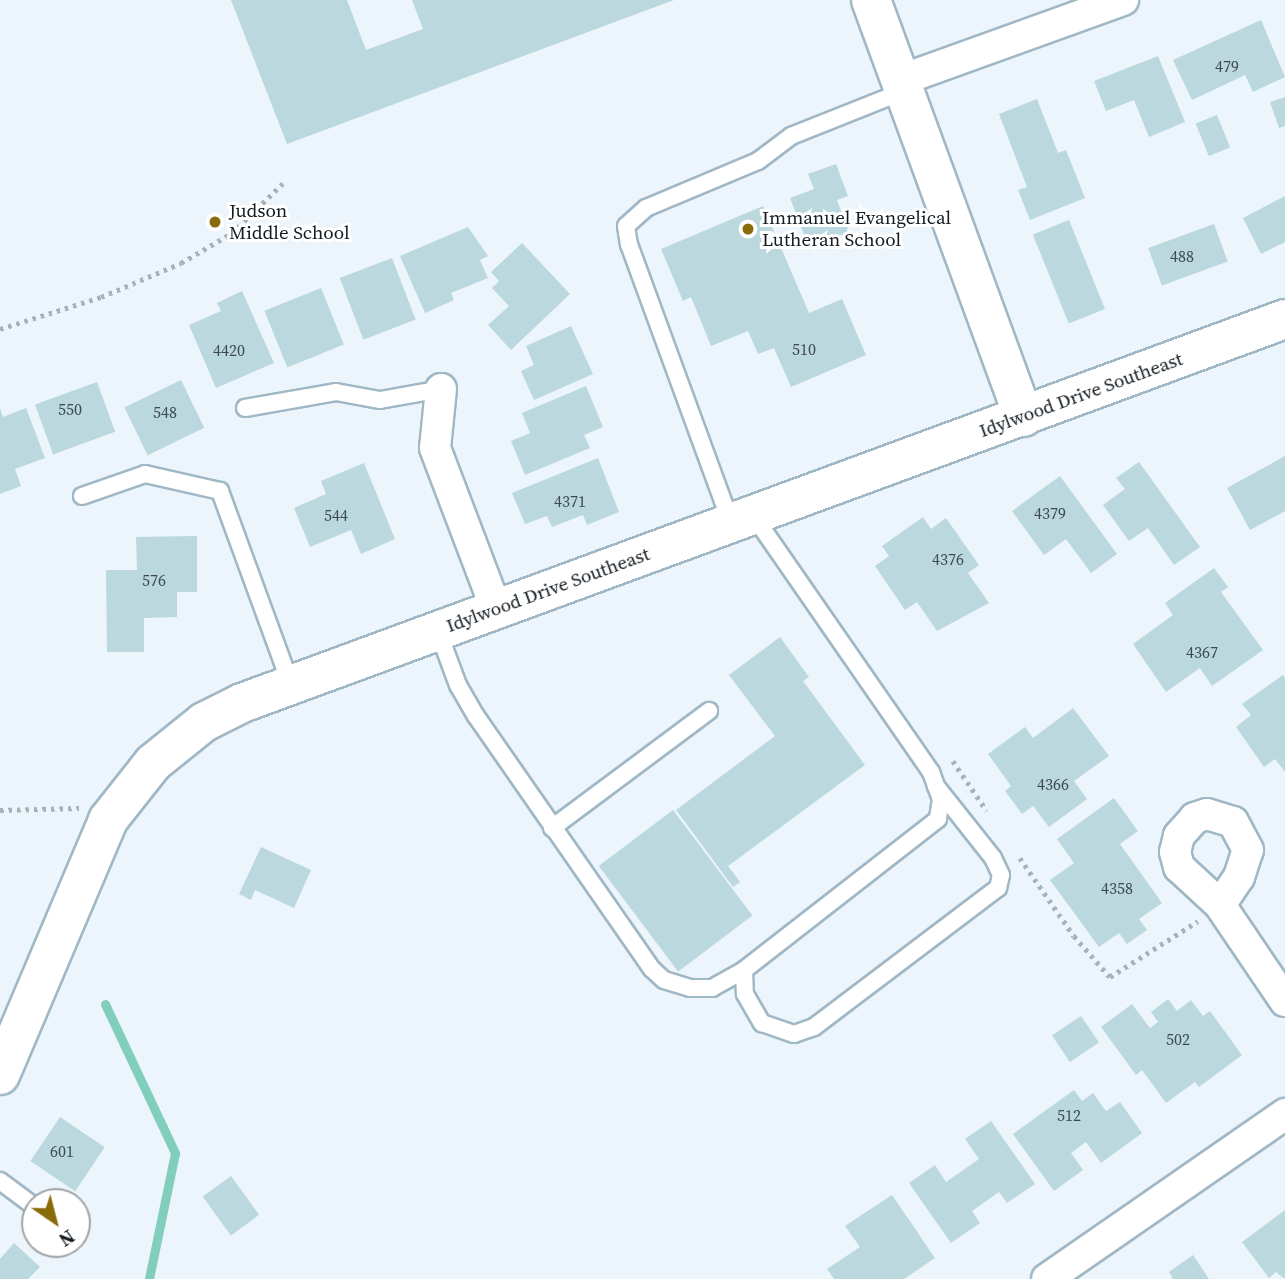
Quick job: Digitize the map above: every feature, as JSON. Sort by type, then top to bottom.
[{"type":"street","points":[[871,0],[1024,417]]},
{"type":"street","points":[[903,86],[1123,0]]},
{"type":"street","name":"Idylwood Drive Southeast","points":[[0,1075],[88,858],[132,785],[174,742],[243,703],[1285,319]]},
{"type":"street","points":[[441,388],[435,447],[496,608]]},
{"type":"street","points":[[1220,905],[1285,1001]]},
{"type":"street","points":[[1047,1279],[1285,1114]]},
{"type":"lane","points":[[744,970],[745,994],[762,1023],[794,1034],[814,1027],[998,888],[1001,875],[993,858],[936,786],[808,595],[742,519],[629,245],[626,226],[646,208],[758,161],[792,136],[903,86]]},
{"type":"lane","points":[[244,408],[336,392],[380,400],[441,388]]},
{"type":"lane","points":[[82,496],[145,474],[220,491],[291,685]]},
{"type":"lane","points":[[438,630],[458,685],[476,716],[537,799],[552,828],[664,980],[675,986],[712,988],[744,970],[938,818],[941,799],[936,786]]},
{"type":"lane","points":[[552,828],[709,711]]},
{"type":"lane","points":[[0,1181],[21,1197]]},
{"type":"path","points":[[0,329],[101,297],[181,263],[232,233],[284,183]]},
{"type":"path","points":[[949,755],[996,823]]},
{"type":"path","points":[[0,810],[61,806],[114,811]]},
{"type":"path","points":[[1011,846],[1074,936],[1110,977],[1220,905]]},
{"type":"building","points":[[231,0],[347,0],[366,50],[423,29],[412,0],[674,0],[287,144]]},
{"type":"building","points":[[1261,20],[1285,77],[1253,92],[1245,75],[1192,100],[1173,60]]},
{"type":"building","points":[[1158,56],[1185,122],[1149,137],[1134,100],[1106,111],[1094,81]]},
{"type":"building","points":[[1285,97],[1285,126],[1279,128],[1270,102]]},
{"type":"building","points":[[1037,99],[1058,153],[1066,150],[1085,198],[1030,220],[1018,190],[1027,187],[999,114]]},
{"type":"building","points":[[1217,115],[1230,147],[1209,156],[1196,124]]},
{"type":"building","points":[[836,164],[848,196],[837,200],[849,232],[809,247],[790,198],[814,189],[808,174]]},
{"type":"building","points":[[1285,196],[1285,242],[1261,254],[1243,218]]},
{"type":"building","points":[[763,206],[809,313],[842,299],[866,355],[791,387],[774,348],[758,354],[748,331],[711,346],[691,297],[683,301],[661,249]]},
{"type":"building","points":[[1069,220],[1105,309],[1069,324],[1033,235]]},
{"type":"building","points":[[1214,224],[1228,262],[1162,286],[1148,248]]},
{"type":"building","points":[[468,227],[488,256],[480,260],[488,278],[451,293],[454,300],[425,313],[400,256]]},
{"type":"building","points":[[522,243],[570,294],[511,350],[488,325],[509,306],[492,288],[499,281],[491,272]]},
{"type":"building","points":[[392,258],[416,320],[363,340],[340,278]]},
{"type":"building","points":[[321,288],[344,345],[287,367],[264,311]]},
{"type":"building","points":[[242,291],[274,363],[216,388],[189,325],[221,311],[217,303]]},
{"type":"building","points":[[571,326],[593,374],[534,400],[521,371],[534,365],[526,346]]},
{"type":"building","points":[[181,380],[204,428],[148,455],[124,408]]},
{"type":"building","points":[[97,382],[115,432],[53,454],[35,405]]},
{"type":"building","points":[[586,386],[603,427],[584,435],[590,448],[525,475],[511,441],[530,433],[522,413]]},
{"type":"building","points":[[0,408],[3,417],[26,408],[45,458],[15,469],[21,486],[0,494]]},
{"type":"building","points":[[1285,456],[1285,511],[1250,530],[1227,488]]},
{"type":"building","points":[[598,458],[619,512],[587,525],[583,515],[552,527],[547,516],[525,524],[512,493]]},
{"type":"building","points":[[1139,462],[1200,547],[1174,565],[1148,528],[1129,541],[1103,505],[1125,489],[1116,478]]},
{"type":"building","points":[[364,463],[395,539],[361,554],[351,530],[310,547],[294,508],[326,494],[321,481]]},
{"type":"building","points":[[1060,476],[1117,554],[1091,573],[1066,539],[1044,555],[1012,511]]},
{"type":"building","points":[[923,517],[931,529],[946,518],[979,565],[968,573],[989,603],[937,631],[917,602],[905,610],[875,566],[889,556],[882,546]]},
{"type":"building","points":[[197,536],[197,592],[177,592],[177,617],[144,618],[144,652],[107,652],[106,570],[137,570],[136,537]]},
{"type":"building","points":[[1214,568],[1228,587],[1221,592],[1263,650],[1212,686],[1200,668],[1166,692],[1133,644],[1173,615],[1165,603]]},
{"type":"building","points":[[780,637],[809,677],[803,681],[865,765],[728,866],[740,882],[733,887],[676,810],[775,736],[729,675]]},
{"type":"building","points":[[1283,675],[1285,772],[1275,759],[1264,767],[1236,727],[1251,715],[1242,704]]},
{"type":"building","points":[[1073,708],[1109,756],[1074,781],[1087,799],[1049,827],[1033,806],[1022,814],[1005,791],[1011,786],[988,754],[1025,727],[1033,738]]},
{"type":"building","points":[[1114,798],[1138,831],[1120,844],[1162,903],[1139,919],[1147,930],[1127,944],[1119,933],[1099,947],[1050,880],[1074,863],[1057,839]]},
{"type":"building","points":[[673,810],[752,915],[678,971],[599,866]]},
{"type":"building","points":[[261,847],[311,870],[294,908],[255,890],[251,900],[239,894]]},
{"type":"building","points":[[1168,999],[1177,1011],[1191,1000],[1203,1016],[1210,1011],[1242,1055],[1199,1087],[1195,1082],[1166,1103],[1142,1070],[1136,1075],[1101,1027],[1132,1004],[1150,1028],[1158,1022],[1151,1012]]},
{"type":"building","points":[[1081,1016],[1099,1043],[1070,1062],[1052,1036]]},
{"type":"building","points":[[1074,1090],[1082,1101],[1093,1093],[1106,1111],[1120,1102],[1142,1133],[1101,1163],[1086,1142],[1071,1153],[1083,1170],[1054,1191],[1013,1134]]},
{"type":"building","points":[[60,1117],[105,1147],[77,1188],[70,1188],[30,1161]]},
{"type":"building","points":[[991,1121],[1035,1184],[1007,1203],[999,1192],[972,1211],[980,1223],[951,1243],[909,1183],[935,1165],[946,1182],[979,1159],[965,1139]]},
{"type":"building","points":[[231,1176],[259,1215],[231,1235],[203,1197]]},
{"type":"building","points":[[892,1195],[935,1258],[904,1279],[834,1279],[827,1269],[860,1247],[845,1226]]},
{"type":"building","points":[[1285,1210],[1285,1279],[1276,1272],[1269,1278],[1242,1242]]},
{"type":"building","points":[[14,1243],[21,1249],[21,1258],[30,1258],[40,1267],[28,1279],[0,1279],[0,1259]]},
{"type":"building","points":[[1193,1255],[1209,1279],[1173,1279],[1169,1272]]},
{"type":"waterway","points":[[105,1004],[175,1153],[149,1279]]},
{"type":"place","name":"Judson Middle School","points":[[215,222]]},
{"type":"place","name":"Immanuel Evangelical Lutheran School","points":[[748,229]]}]
